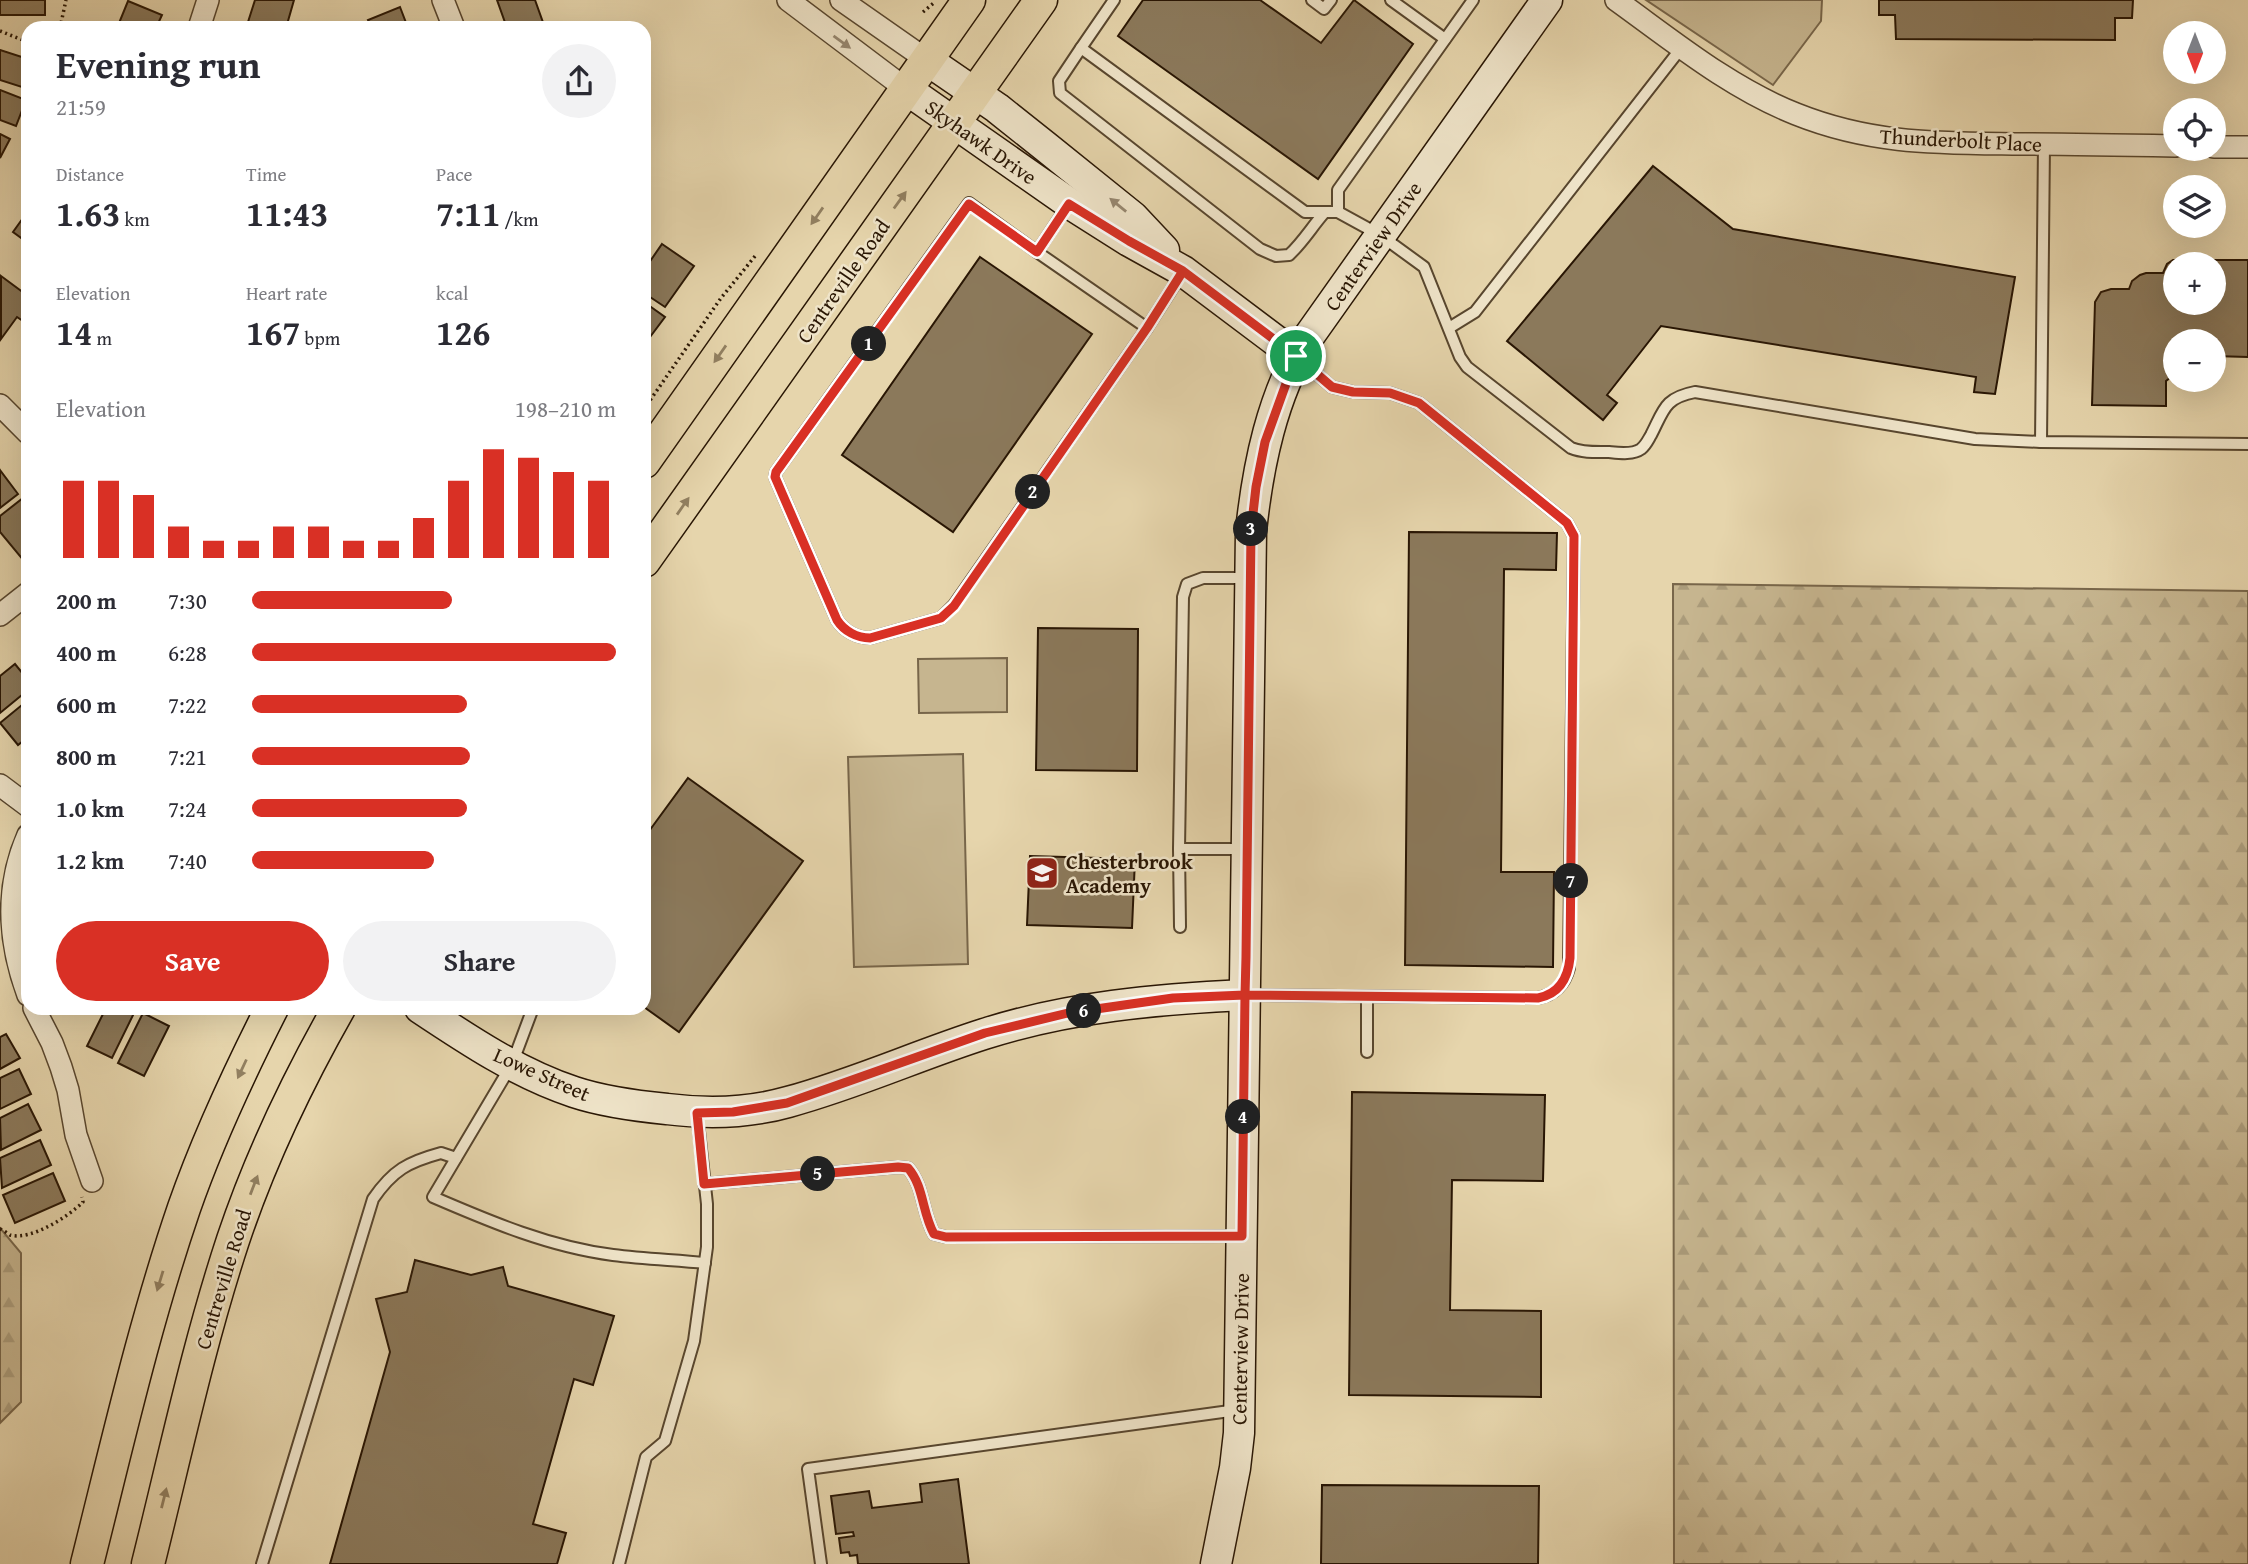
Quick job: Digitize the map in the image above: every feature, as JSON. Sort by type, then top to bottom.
[{"type":"main road","points":[[651,452],[969,0]]},
{"type":"main road","name":"Centreville Road","points":[[651,551],[1041,0]]},
{"type":"main road","points":[[87,1564],[142,1344],[185,1206],[237,1079],[269,1015]]},
{"type":"main road","name":"Centreville Road","points":[[148,1564],[197,1363],[233,1240],[276,1131],[302,1075],[335,1015]]},
{"type":"street","points":[[201,21],[208,0]]},
{"type":"street","points":[[443,0],[451,21]]},
{"type":"street","name":"Skyhawk Drive","points":[[788,0],[906,89],[1069,204],[1183,271],[1296,356]]},
{"type":"street","name":"Skyhawk Drive","points":[[841,0],[976,93],[1133,217],[1183,271]]},
{"type":"street","name":"Centerview Drive","points":[[1216,1564],[1236,1468],[1240,1409],[1251,531],[1258,475],[1265,442],[1296,356],[1547,0]]},
{"type":"street","name":"Thunderbolt Place","points":[[1616,0],[1733,82],[1773,104],[1859,134],[1925,142],[2163,146]]},
{"type":"street","points":[[2226,147],[2248,147]]},
{"type":"street","points":[[0,405],[21,426]]},
{"type":"street","points":[[0,615],[21,598]]},
{"type":"street","points":[[0,785],[21,801]]},
{"type":"street","points":[[21,852],[12,885],[11,910],[21,974]]},
{"type":"street","name":"Lowe Street","points":[[432,1015],[512,1064],[572,1091],[608,1101],[697,1113],[733,1112],[787,1103],[985,1033],[1068,1013],[1173,998],[1245,995]]},
{"type":"street","points":[[37,1015],[61,1067],[76,1135],[92,1181]]},
{"type":"lane","points":[[1114,0],[1059,81],[1060,93],[1260,248],[1276,256],[1289,255],[1305,240],[1324,213]]},
{"type":"lane","points":[[1312,0],[1324,9],[1331,0]]},
{"type":"lane","points":[[1391,0],[1445,38]]},
{"type":"lane","points":[[1338,212],[1338,190],[1473,0]]},
{"type":"lane","points":[[1449,328],[1475,312],[1682,47]]},
{"type":"lane","points":[[1081,48],[1305,212],[1338,212],[1380,235],[1424,267],[1460,357],[1467,367],[1566,445],[1580,451],[1623,453],[1640,450],[1647,442],[1662,410],[1671,400],[1695,392],[1975,439],[2248,444]]},
{"type":"lane","points":[[2041,442],[2044,144]]},
{"type":"lane","points":[[1147,328],[969,204],[776,472],[775,477],[837,620],[849,632],[862,638],[870,638],[941,618],[948,612],[1147,328],[1183,271]]},
{"type":"lane","points":[[1037,252],[1069,204]]},
{"type":"lane","points":[[1245,995],[1538,998],[1553,993],[1567,975],[1570,958],[1574,536],[1567,523],[1419,403],[1390,393],[1353,392],[1332,387],[1296,356]]},
{"type":"lane","points":[[1180,926],[1183,597],[1187,584],[1203,578],[1251,578]]},
{"type":"lane","points":[[1179,849],[1247,849]]},
{"type":"lane","points":[[1367,997],[1367,1052]]},
{"type":"lane","points":[[530,1015],[512,1064],[433,1197],[517,1232],[612,1255],[705,1263]]},
{"type":"lane","points":[[619,1564],[646,1457],[665,1441],[694,1341],[705,1263],[707,1204],[697,1113]]},
{"type":"lane","points":[[262,1564],[373,1199],[385,1181],[401,1167],[441,1153],[456,1158]]},
{"type":"lane","points":[[704,1184],[898,1167],[908,1168],[914,1174],[927,1221],[934,1234],[946,1237],[1242,1236]]},
{"type":"lane","points":[[821,1564],[808,1469],[1240,1409]]},
{"type":"path","points":[[62,21],[66,0]]},
{"type":"path","points":[[923,12],[937,0]]},
{"type":"path","points":[[0,32],[21,40]]},
{"type":"path","points":[[0,1228],[9,1235],[24,1235],[51,1225],[83,1202],[82,1192],[92,1181]]},
{"type":"green space","points":[[1646,0],[1822,0],[1821,21],[1773,85]]},
{"type":"green space","points":[[1673,584],[2248,591],[2248,1564],[1674,1564]]},
{"type":"green space","points":[[1007,658],[1007,712],[919,713],[918,659]]},
{"type":"green space","points":[[963,754],[968,964],[854,967],[848,757]]},
{"type":"green space","points":[[0,1228],[21,1253],[21,1402],[0,1423]]},
{"type":"building","points":[[0,0],[45,0],[45,15],[0,15]]},
{"type":"building","points":[[255,0],[294,0],[288,21],[248,21]]},
{"type":"building","points":[[497,0],[535,0],[542,21],[504,21]]},
{"type":"building","points":[[1143,0],[1260,0],[1321,43],[1354,0],[1413,44],[1318,179],[1118,36]]},
{"type":"building","points":[[1879,0],[2133,0],[2132,18],[2115,18],[2115,40],[1896,39],[1895,15],[1879,15]]},
{"type":"building","points":[[128,1],[162,15],[159,21],[120,21]]},
{"type":"building","points":[[400,7],[405,21],[368,21]]},
{"type":"building","points":[[0,50],[21,57],[21,87],[0,80]]},
{"type":"building","points":[[0,90],[21,98],[21,113],[16,126],[0,120]]},
{"type":"building","points":[[0,134],[10,139],[0,158]]},
{"type":"building","points":[[1653,166],[1733,229],[2015,277],[1995,394],[1974,392],[1976,377],[1661,326],[1607,395],[1617,403],[1603,420],[1507,341]]},
{"type":"building","points":[[21,221],[21,238],[13,232]]},
{"type":"building","points":[[662,244],[694,266],[665,307],[651,298],[651,260]]},
{"type":"building","points":[[980,257],[1092,334],[953,532],[842,455]]},
{"type":"building","points":[[2226,260],[2248,260],[2248,357],[2226,356],[2226,329],[2163,329],[2163,392],[2166,392],[2166,406],[2092,405],[2095,302],[2101,292],[2129,289],[2132,281],[2146,273],[2163,273],[2163,315],[2226,315]]},
{"type":"building","points":[[1,276],[21,291],[21,320],[17,317],[1,339]]},
{"type":"building","points":[[651,307],[665,317],[651,336]]},
{"type":"building","points":[[0,470],[18,494],[0,508]]},
{"type":"building","points":[[21,500],[21,557],[0,532],[0,516]]},
{"type":"building","points":[[1409,532],[1557,533],[1556,570],[1504,569],[1501,872],[1554,872],[1553,967],[1405,965]]},
{"type":"building","points":[[1038,628],[1138,629],[1137,771],[1036,770]]},
{"type":"building","points":[[15,664],[21,671],[21,696],[0,713],[0,676]]},
{"type":"building","points":[[21,706],[21,743],[18,745],[0,723]]},
{"type":"building","points":[[688,778],[803,861],[679,1032],[651,1012],[651,828]]},
{"type":"building","points":[[1030,856],[1135,859],[1132,928],[1027,925]]},
{"type":"building","points":[[102,1015],[133,1015],[112,1058],[87,1046]]},
{"type":"building","points":[[142,1015],[169,1026],[144,1076],[118,1063]]},
{"type":"building","points":[[6,1034],[20,1058],[0,1069],[0,1037]]},
{"type":"building","points":[[19,1069],[31,1094],[0,1109],[0,1078]]},
{"type":"building","points":[[1352,1092],[1545,1095],[1543,1181],[1452,1180],[1450,1310],[1541,1311],[1541,1397],[1349,1395]]},
{"type":"building","points":[[28,1104],[41,1130],[1,1150],[0,1118]]},
{"type":"building","points":[[40,1140],[51,1165],[2,1188],[0,1158]]},
{"type":"building","points":[[53,1173],[65,1201],[15,1223],[3,1195]]},
{"type":"building","points":[[415,1260],[471,1275],[503,1267],[508,1286],[614,1316],[593,1385],[574,1379],[533,1524],[566,1533],[557,1564],[330,1564],[390,1352],[376,1299],[407,1292]]},
{"type":"building","points":[[958,1479],[969,1564],[858,1564],[857,1555],[841,1553],[839,1538],[854,1536],[853,1532],[836,1534],[831,1496],[869,1491],[872,1508],[922,1502],[920,1484]]},
{"type":"building","points":[[1322,1485],[1539,1486],[1538,1564],[1321,1564]]},
{"type":"place","name":"Chesterbrook Academy","points":[[1042,873]]},
{"type":"route","points":[[1296,356],[1183,271],[1069,204],[1037,252],[969,204],[775,477],[837,620],[849,632],[862,638],[870,638],[941,618],[954,606],[1147,328],[1183,271],[1278,342],[1296,356],[1265,442],[1251,531],[1246,957],[1245,995],[1242,1236],[946,1237],[934,1234],[927,1221],[914,1174],[908,1168],[898,1167],[704,1184],[697,1113],[733,1112],[787,1103],[985,1033],[1068,1013],[1173,998],[1245,995],[1538,998],[1553,993],[1563,982],[1570,958],[1574,536],[1567,523],[1419,403],[1390,393],[1353,392],[1332,387],[1296,356]]}]
